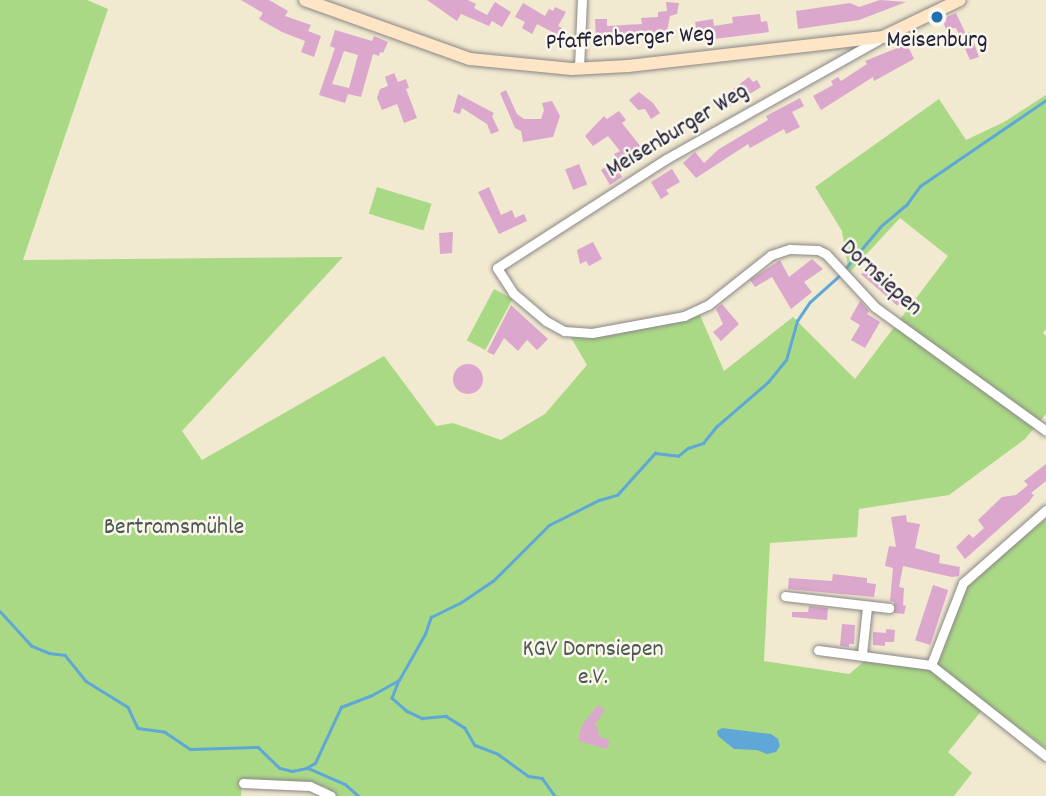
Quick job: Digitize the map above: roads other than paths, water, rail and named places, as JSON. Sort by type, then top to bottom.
[{"type":"main road","name":"Pfaffenberger Weg","points":[[305,0],[470,59],[579,68],[628,66],[883,37],[960,0]]},
{"type":"street","points":[[579,68],[582,0]]},
{"type":"street","name":"Meisenburger Weg","points":[[498,268],[674,154],[883,37]]},
{"type":"street","name":"Dornsiepen","points":[[498,268],[513,293],[536,314],[558,329],[578,334],[684,316],[699,310],[726,292],[766,258],[785,250],[818,250],[826,254],[875,307],[1046,431]]},
{"type":"street","points":[[931,666],[963,583],[1046,510]]},
{"type":"street","points":[[785,596],[832,599],[843,605],[889,608]]},
{"type":"street","points":[[862,654],[867,607]]},
{"type":"street","points":[[818,650],[862,654],[931,666],[1046,756]]},
{"type":"street","points":[[243,783],[310,786],[331,796]]},
{"type":"water","points":[[722,728],[771,734],[778,739],[780,746],[776,752],[767,754],[757,750],[734,749],[718,736],[717,731]]},
{"type":"waterway","points":[[844,270],[881,226],[907,204],[920,186],[1046,100]]},
{"type":"waterway","points":[[306,768],[315,763],[341,707],[372,695],[399,680],[425,634],[431,617],[460,603],[493,581],[549,525],[599,500],[617,495],[655,453],[678,456],[688,448],[703,443],[716,427],[768,382],[786,360],[797,321],[810,302],[840,275]]},
{"type":"waterway","points":[[0,611],[32,646],[49,653],[65,655],[86,681],[128,707],[138,728],[165,732],[190,749],[258,747],[280,768],[292,771],[308,768],[345,784],[359,796]]},
{"type":"waterway","points":[[398,683],[392,698],[407,711],[422,718],[446,716],[465,728],[475,745],[498,754],[528,776],[542,778],[555,796]]},
{"type":"place","name":"Meisenburg","points":[[937,17]]},
{"type":"park label","name":"Bertramsmühle","points":[[174,529]]},
{"type":"park label","name":"KGV Dornsiepen e.V.","points":[[593,665]]}]
